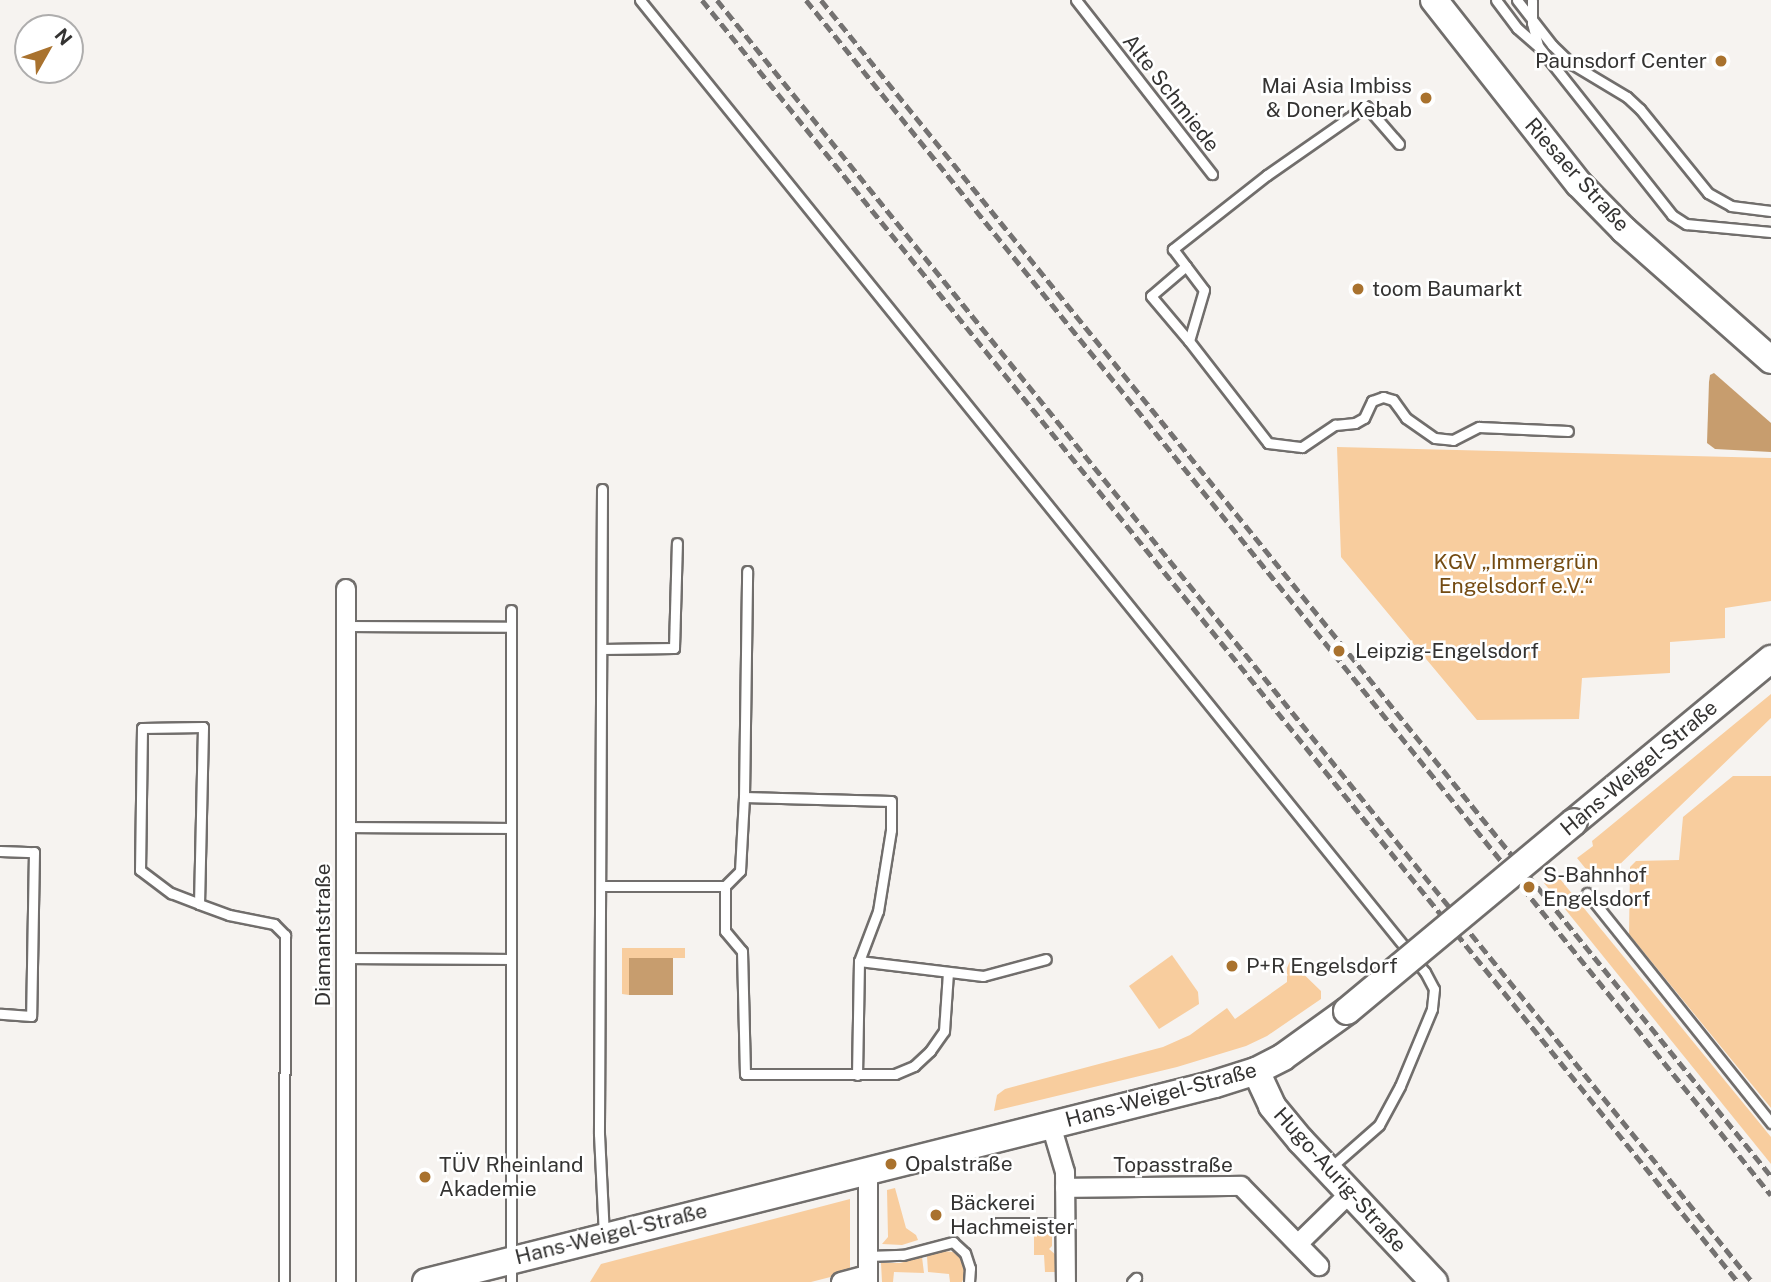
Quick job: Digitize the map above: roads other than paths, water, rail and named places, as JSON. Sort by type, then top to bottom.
[{"type":"street","name":"Riesaer Straße","points":[[1434,0],[1579,184],[1625,230],[1771,360]]},
{"type":"street","name":"Diamantstraße","points":[[346,589],[346,1282]]},
{"type":"street","name":"Hans-Weigel-Straße","points":[[426,1282],[511,1271],[604,1236],[1256,1071],[1300,1046],[1347,1011],[1771,659]]},
{"type":"street","name":"Hugo-Aurig-Straße","points":[[1256,1071],[1272,1106],[1327,1170],[1434,1282]]},
{"type":"street","points":[[1051,1125],[1065,1172],[1066,1282]]},
{"type":"street","points":[[841,1282],[868,1279],[868,1169]]},
{"type":"street","name":"Topasstraße","points":[[1065,1188],[1241,1186],[1318,1266]]},
{"type":"street","points":[[1298,1244],[1350,1193]]},
{"type":"lane","points":[[640,0],[1425,972],[1434,989],[1432,1009],[1400,1086],[1378,1125],[1327,1170]]},
{"type":"lane","name":"Alte Schmiede","points":[[1076,0],[1212,174]]},
{"type":"lane","points":[[1496,0],[1517,28],[1539,47],[1672,215],[1686,224],[1771,232]]},
{"type":"lane","points":[[1517,0],[1572,64],[1627,97],[1640,109],[1707,192],[1731,206],[1771,211]]},
{"type":"lane","points":[[1532,0],[1539,47]]},
{"type":"lane","points":[[1189,341],[1203,290],[1173,249],[1267,175],[1366,106],[1399,144]]},
{"type":"lane","points":[[1186,266],[1150,296],[1189,341],[1268,443],[1302,447],[1335,425],[1355,423],[1364,418],[1372,401],[1383,397],[1393,401],[1406,418],[1434,438],[1453,440],[1479,427],[1568,431]]},
{"type":"lane","points":[[602,489],[599,1134],[604,1236]]},
{"type":"lane","points":[[602,649],[674,648],[677,542]]},
{"type":"lane","points":[[602,886],[725,886],[740,871],[744,797],[747,571]]},
{"type":"lane","points":[[511,610],[511,1271]]},
{"type":"lane","points":[[346,626],[510,627]]},
{"type":"lane","points":[[199,904],[203,727],[142,727],[140,870],[171,893],[199,904],[229,915],[274,924],[285,935],[284,1282]]},
{"type":"lane","points":[[744,797],[891,801],[891,830],[878,911],[859,961],[857,1074]]},
{"type":"lane","points":[[346,827],[510,828]]},
{"type":"lane","points":[[0,851],[34,852],[30,1016],[0,1014]]},
{"type":"lane","points":[[725,886],[725,931],[742,951],[745,1074],[895,1074],[914,1066],[930,1051],[944,1031],[948,972]]},
{"type":"lane","points":[[1587,893],[1771,1123]]},
{"type":"lane","points":[[346,958],[510,958]]},
{"type":"lane","points":[[859,961],[983,976],[1046,959]]},
{"type":"lane","points":[[997,1223],[1066,1223]]},
{"type":"lane","points":[[868,1256],[903,1255],[953,1242],[965,1253],[970,1268],[969,1282]]},
{"type":"railway","points":[[702,0],[1738,1282]]},
{"type":"railway","points":[[717,0],[1752,1282]]},
{"type":"railway","points":[[806,0],[1771,1195]]},
{"type":"railway","points":[[821,0],[1771,1176]]},
{"type":"place","name":"Paunsdorf Center","points":[[1721,61]]},
{"type":"place","name":"Mai Asia Imbiss & Doner Kebab","points":[[1426,98]]},
{"type":"place","name":"toom Baumarkt","points":[[1358,289]]},
{"type":"place","name":"Leipzig-Engelsdorf","points":[[1339,651]]},
{"type":"place","name":"S-Bahnhof Engelsdorf","points":[[1529,887]]},
{"type":"place","name":"P+R Engelsdorf","points":[[1232,966]]},
{"type":"place","name":"Opalstraße","points":[[891,1164]]},
{"type":"place","name":"TÜV Rheinland Akademie","points":[[425,1177]]},
{"type":"place","name":"Bäckerei Hachmeister","points":[[936,1215]]},
{"type":"park label","name":"KGV „Immergrün Engelsdorf e.V.“","points":[[1516,574]]}]
